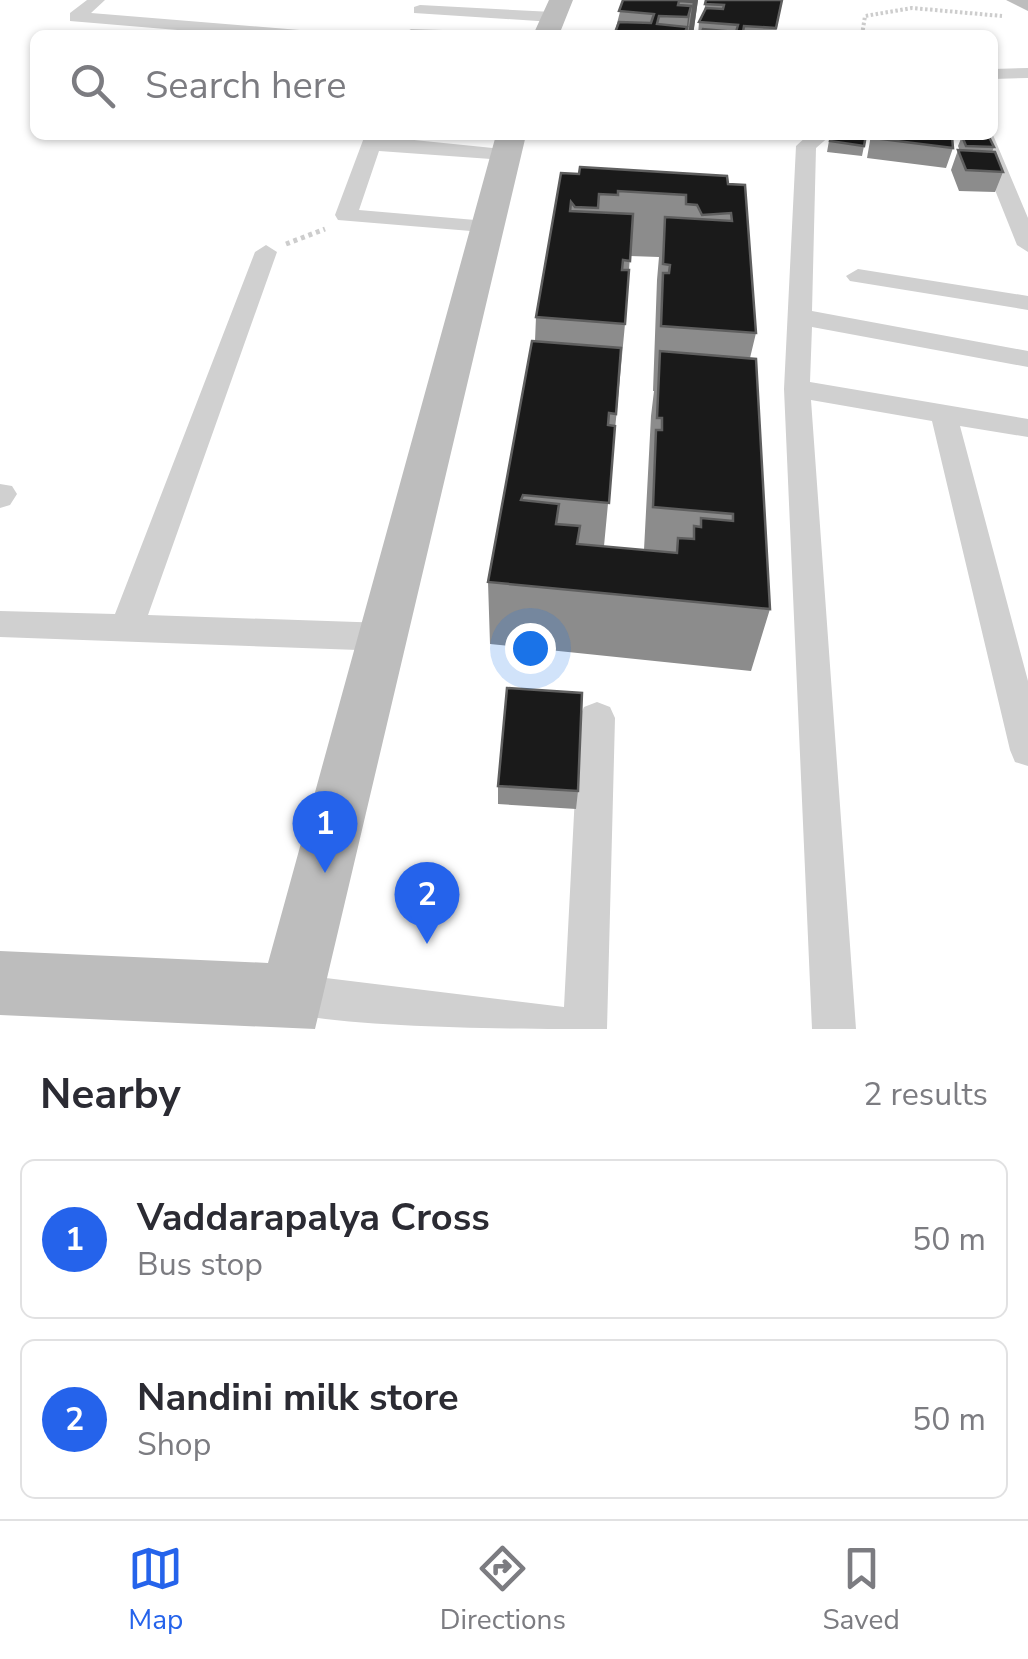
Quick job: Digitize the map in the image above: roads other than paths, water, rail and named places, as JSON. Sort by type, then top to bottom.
[{"type":"street","points":[[97,0],[76,18],[234,30]]},
{"type":"street","points":[[412,30],[421,5],[553,17]]},
{"type":"street","points":[[998,74],[1028,73]]},
{"type":"street","points":[[288,1013],[386,637],[508,144],[373,140],[346,215],[487,228]]},
{"type":"street","points":[[814,140],[806,146],[797,389],[834,1029]]},
{"type":"street","points":[[986,140],[1028,246]]},
{"type":"street","points":[[126,630],[266,252]]},
{"type":"street","points":[[858,276],[1028,303]]},
{"type":"street","points":[[801,317],[1028,358]]},
{"type":"street","points":[[797,389],[1028,428]]},
{"type":"street","points":[[943,412],[1028,750]]},
{"type":"street","points":[[0,624],[386,637]]},
{"type":"street","points":[[585,1029],[598,718]]},
{"type":"street","points":[[0,983],[288,1013],[564,1029]]},
{"type":"place","name":"Vaddarapalya Cross","points":[[325,873]]},
{"type":"place","name":"Nandini milk store","points":[[427,944]]}]
